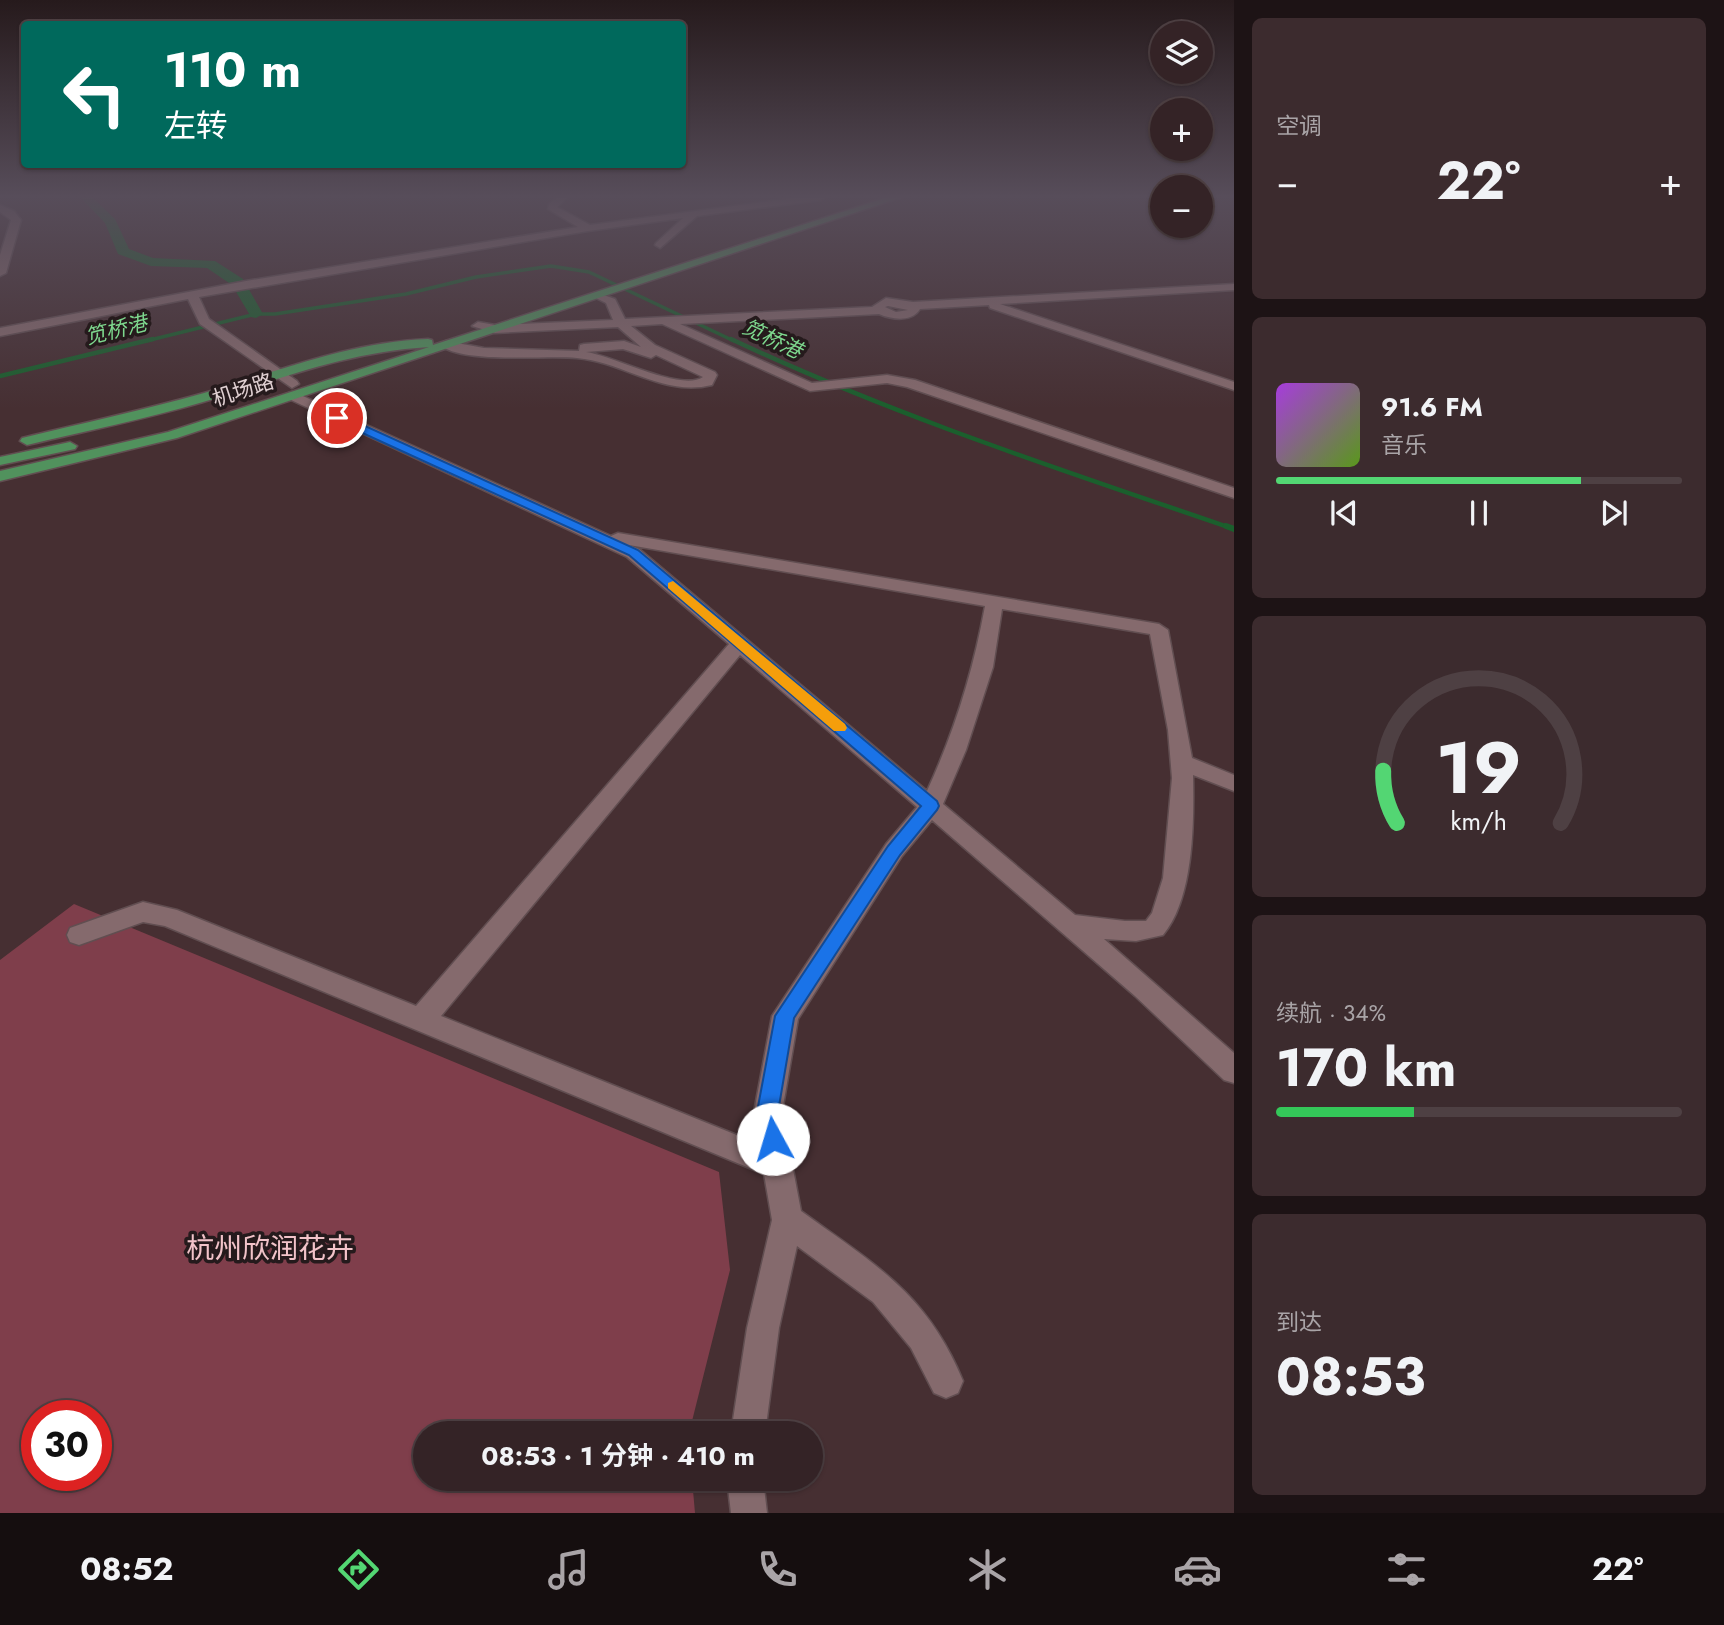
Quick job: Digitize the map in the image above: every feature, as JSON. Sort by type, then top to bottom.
[{"type":"main road","points":[[600,291],[624,276],[650,268]]},
{"type":"main road","points":[[600,291],[640,283],[686,268]]},
{"type":"main road","name":"机场路","points":[[0,476],[172,435],[428,342],[600,291]]},
{"type":"main road","name":"机场路","points":[[0,461],[130,433],[293,390],[446,345],[600,291]]},
{"type":"main road","name":"机场路","points":[[0,447],[192,401],[278,376],[326,358],[399,342],[428,342]]},
{"type":"street","points":[[0,318],[1,332],[240,285],[346,268]]},
{"type":"street","points":[[478,326],[495,329],[623,324],[880,310],[887,314],[905,315],[915,310],[912,306],[1234,287]]},
{"type":"street","points":[[446,345],[461,350],[519,355],[569,354],[598,357],[673,384],[696,385],[707,382],[710,375],[660,353],[623,324],[614,314],[611,301],[600,291]]},
{"type":"street","points":[[192,295],[209,325],[293,390],[633,553],[1144,988],[1234,1071]]},
{"type":"street","points":[[982,302],[1234,386]]},
{"type":"street","points":[[669,321],[787,379],[814,387],[887,379],[910,383],[1234,493]]},
{"type":"street","points":[[519,355],[624,345],[681,368],[686,373],[683,377],[685,381],[696,385]]},
{"type":"street","points":[[595,533],[1159,631],[1182,762],[1176,861],[1169,909],[1158,926],[1144,932],[1069,924]]},
{"type":"street","points":[[750,1421],[764,1328],[787,1220],[768,1112],[785,1016],[894,850],[931,806],[956,750],[979,679],[994,603]]},
{"type":"street","points":[[421,1020],[740,643]]},
{"type":"street","points":[[1182,762],[1234,783]]},
{"type":"street","points":[[79,935],[143,912],[168,917],[778,1165]]},
{"type":"street","points":[[787,1220],[884,1290],[923,1336],[946,1381]]},
{"type":"street","points":[[746,1491],[749,1513]]},
{"type":"green space","name":"杭州欣润花卉","points":[[74,904],[719,1172],[730,1270],[692,1421],[413,1421],[413,1491],[693,1491],[695,1513],[0,1513],[0,960]]},
{"type":"waterway","points":[[216,268],[238,282],[256,314]]},
{"type":"waterway","name":"笕桥港","points":[[146,341],[256,314],[275,314],[406,294],[476,277],[540,268]]},
{"type":"waterway","name":"笕桥港","points":[[561,268],[589,272],[734,341]]},
{"type":"waterway","name":"笕桥港","points":[[0,376],[153,339]]},
{"type":"waterway","name":"笕桥港","points":[[731,339],[915,417],[1231,528]]},
{"type":"waterway","name":"笕桥港","points":[[1226,526],[1234,529]]},
{"type":"slow traffic","points":[[673,585],[840,728]]},
{"type":"route","points":[[337,418],[595,533],[633,553],[931,806],[894,850],[785,1016],[768,1112],[773,1139]]}]
